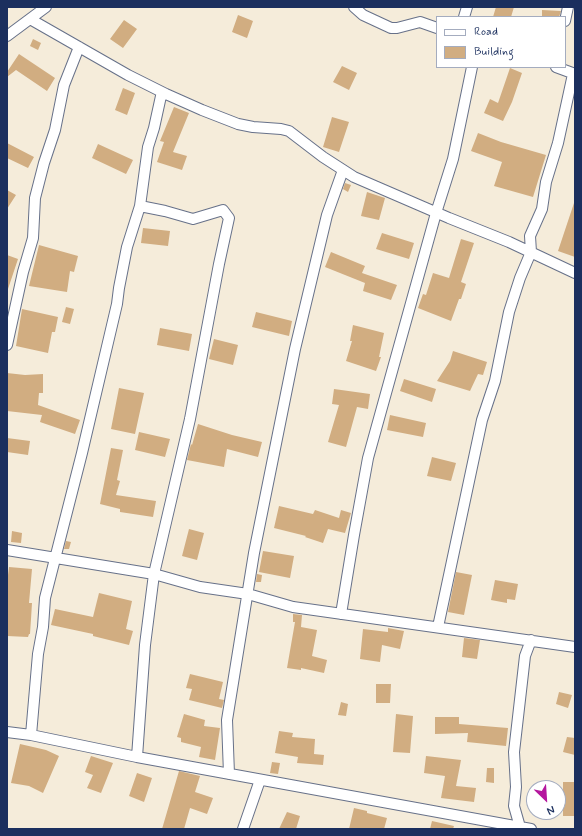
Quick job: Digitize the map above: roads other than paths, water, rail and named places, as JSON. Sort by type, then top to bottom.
[{"type":"street","points":[[7,36],[46,7]]},
{"type":"street","points":[[354,7],[363,15],[390,28],[397,28],[420,22],[436,28]]},
{"type":"street","points":[[30,19],[128,75],[166,94],[238,124],[289,131],[354,177],[575,272]]},
{"type":"street","points":[[7,345],[23,272],[33,238],[35,198],[54,130],[64,85],[79,47]]},
{"type":"street","points":[[341,614],[368,458],[436,213],[453,159],[472,68]]},
{"type":"street","points":[[438,627],[482,420],[495,382],[509,312],[520,278],[531,252],[530,236],[542,209],[546,182],[558,143],[574,74],[559,68]]},
{"type":"street","points":[[30,735],[45,598],[118,304],[118,288],[140,206],[148,147],[161,96],[166,94]]},
{"type":"street","points":[[229,774],[227,720],[254,553],[295,349],[327,215],[343,170]]},
{"type":"street","points":[[137,757],[145,645],[154,574],[190,419],[229,218],[223,210],[194,219],[165,210],[140,206]]},
{"type":"street","points":[[7,550],[154,574],[200,587],[248,594],[293,607],[575,647]]},
{"type":"street","points":[[520,827],[514,806],[516,787],[514,752],[525,656],[531,640]]},
{"type":"street","points":[[7,732],[30,735],[137,757],[531,829]]},
{"type":"street","points":[[243,829],[260,780]]}]
